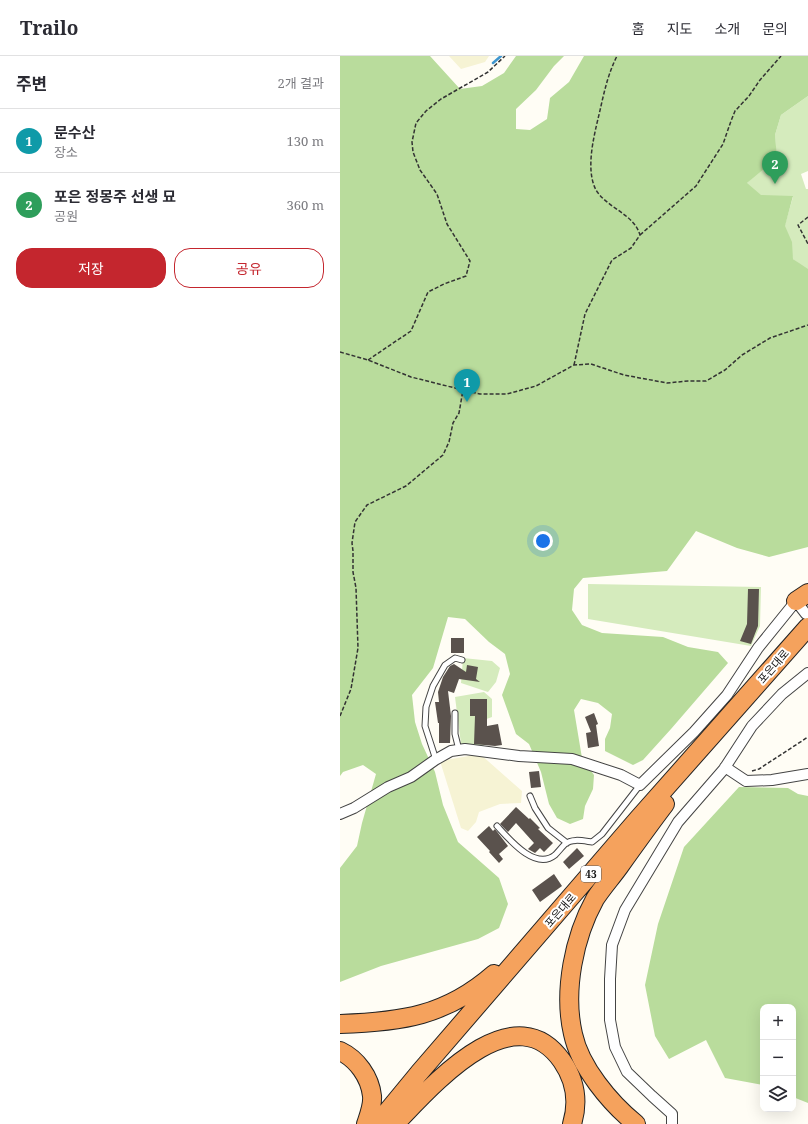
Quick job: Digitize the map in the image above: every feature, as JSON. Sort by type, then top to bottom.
[{"type":"highway","name":"포은대로","points":[[377,1124],[419,1073],[638,819],[805,608]]},
{"type":"highway","name":"포은대로","points":[[394,1124],[456,1046],[672,794],[808,641]]},
{"type":"highway","points":[[636,1124],[612,1101],[596,1082],[582,1059],[573,1034],[570,1007],[571,978],[575,948],[584,923],[596,898],[672,794]]},
{"type":"highway","points":[[340,1024],[374,1023],[418,1016],[439,1009],[458,999],[479,986],[493,974],[583,883]]},
{"type":"highway","points":[[394,1124],[457,1063],[490,1043],[505,1038],[520,1036],[534,1039],[547,1045],[557,1054],[566,1067],[576,1098],[572,1124]]},
{"type":"highway","points":[[340,1051],[354,1061],[363,1071],[369,1083],[372,1097],[366,1124]]},
{"type":"street","points":[[340,814],[354,808],[388,787],[412,777],[436,760],[451,752],[465,749],[519,756],[572,759],[621,775],[640,785],[694,732],[727,695],[758,648],[805,608]]},
{"type":"street","points":[[672,1124],[672,1114],[627,1072],[615,1048],[610,1020],[612,945],[625,910],[678,822],[725,767],[752,726],[782,694],[808,673]]},
{"type":"street","points":[[725,767],[746,780],[772,780],[808,774]]},
{"type":"lane","points":[[436,760],[425,726],[426,708],[433,686],[445,665],[454,658],[462,660]]},
{"type":"lane","points":[[455,713],[455,734],[458,750]]},
{"type":"lane","points":[[497,826],[517,847],[531,856],[542,860],[553,856],[567,843],[579,840],[592,842],[602,834],[640,785]]},
{"type":"lane","points":[[530,796],[535,808],[548,828],[567,843]]},
{"type":"path","points":[[368,360],[411,331],[428,292],[466,276],[470,261],[447,224],[437,194],[420,170],[413,152],[412,142],[416,123],[426,111],[440,99],[488,72],[505,56]]},
{"type":"path","points":[[617,56],[612,66],[605,90],[595,133],[591,157],[591,173],[596,189],[614,208],[638,228],[640,235]]},
{"type":"path","points":[[574,365],[580,332],[586,314],[612,260],[631,248],[640,235],[696,186],[723,144],[736,111],[781,56]]},
{"type":"path","points":[[808,217],[798,225],[808,244]]},
{"type":"path","points":[[340,352],[368,360],[412,377],[463,390],[480,394],[507,394],[536,386],[574,365],[591,364],[624,375],[667,383],[706,381],[725,370],[742,356],[770,338],[808,325]]},
{"type":"path","points":[[340,716],[351,688],[358,648],[356,588],[353,572],[352,543],[355,522],[368,505],[406,486],[443,455],[449,442],[453,423],[459,413],[463,390]]},
{"type":"path","points":[[738,775],[759,769],[808,737]]},
{"type":"shaded area","points":[[449,56],[489,56],[485,62],[461,69]]},
{"type":"shaded area","points":[[480,754],[522,791],[521,803],[500,804],[479,812],[476,822],[468,831],[461,828],[440,761]]},
{"type":"green space","points":[[340,56],[430,56],[460,89],[482,86],[504,73],[516,56],[564,56],[554,66],[536,90],[516,109],[516,129],[530,130],[547,119],[550,98],[569,82],[584,56],[808,56],[808,96],[781,115],[775,135],[777,158],[747,183],[761,195],[793,196],[785,226],[792,242],[793,259],[808,269],[808,547],[769,557],[737,548],[696,531],[667,571],[583,578],[574,589],[572,610],[582,625],[602,633],[663,637],[688,647],[718,652],[728,663],[643,760],[633,765],[605,751],[605,739],[610,728],[612,714],[598,703],[581,699],[574,710],[582,758],[594,775],[593,789],[585,806],[583,819],[570,824],[557,818],[549,804],[541,772],[529,744],[516,734],[502,695],[510,674],[505,654],[489,642],[465,619],[448,617],[433,668],[412,695],[415,722],[422,744],[435,772],[443,805],[458,842],[499,878],[508,904],[499,928],[478,939],[381,966],[340,982],[340,868],[357,846],[376,774],[363,765],[343,772],[340,776]]},
{"type":"green space","points":[[808,96],[808,171],[801,174],[806,189],[808,189],[808,271],[793,259],[784,228],[793,197],[761,200],[744,186],[776,154],[775,135],[781,115]]},
{"type":"green space","points":[[588,584],[761,587],[760,626],[751,646],[588,619]]},
{"type":"green space","points":[[463,658],[492,661],[500,668],[496,682],[488,692],[461,683]]},
{"type":"green space","points":[[484,692],[492,699],[492,717],[481,721],[485,724],[484,745],[481,749],[471,748],[461,744],[455,697]]},
{"type":"green space","points":[[739,787],[788,788],[798,794],[808,796],[808,1103],[796,1098],[796,1004],[760,1004],[760,1084],[725,1078],[706,1040],[669,1059],[655,1036],[645,985],[658,924],[684,847]]},
{"type":"building","points":[[748,589],[759,589],[758,626],[751,644],[740,641],[747,624]]},
{"type":"building","points":[[451,638],[464,638],[464,653],[451,653]]},
{"type":"building","points":[[454,664],[466,672],[467,665],[478,667],[476,679],[480,682],[459,679],[454,693],[448,691],[451,716],[450,743],[439,743],[439,723],[435,702],[439,702],[438,692],[443,677],[450,666]]},
{"type":"building","points":[[470,699],[487,699],[487,726],[498,724],[502,745],[495,746],[474,744],[475,716],[470,716]]},
{"type":"building","points":[[594,713],[598,724],[596,725],[599,746],[588,748],[586,733],[591,732],[585,717]]},
{"type":"building","points":[[539,771],[541,787],[531,788],[529,772]]},
{"type":"building","points":[[516,807],[529,819],[530,818],[540,828],[538,829],[553,843],[544,852],[540,848],[535,853],[528,849],[534,843],[516,823],[508,832],[500,824]]},
{"type":"building","points":[[489,826],[493,831],[495,829],[508,846],[499,854],[503,859],[499,863],[477,837]]},
{"type":"building","points":[[577,848],[584,856],[569,869],[563,862]]},
{"type":"building","points":[[554,874],[562,886],[540,902],[532,890]]},
{"type":"waterway","points":[[493,63],[501,56]]},
{"type":"place","name":"포은 정몽주 선생 묘","points":[[775,184]]},
{"type":"place","name":"문수산","points":[[467,402]]}]
